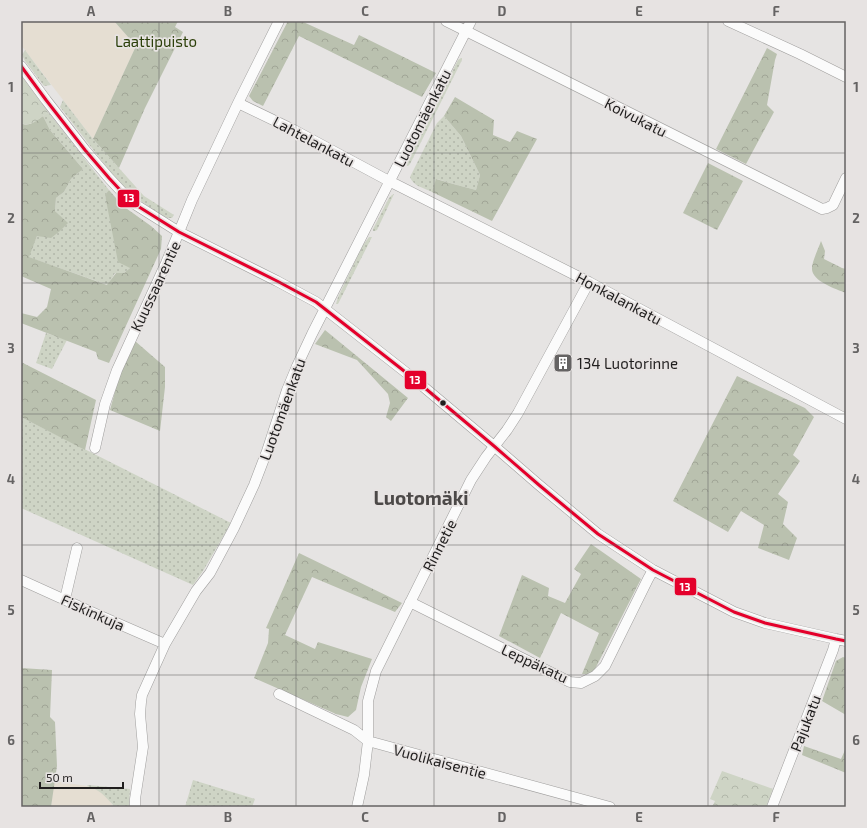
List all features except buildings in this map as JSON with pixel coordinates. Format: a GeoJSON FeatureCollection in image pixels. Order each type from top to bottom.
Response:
{"type":"FeatureCollection","features":[{"type":"Feature","properties":{"kind":"street","name":"Kuussaarentie"},"geometry":{"type":"LineString","coordinates":[[95,448],[105,404],[116,370],[180,232],[192,200],[279,21]]}},
{"type":"Feature","properties":{"kind":"street","name":"Koivukatu"},"geometry":{"type":"LineString","coordinates":[[446,21],[822,209],[833,205],[846,178]]}},
{"type":"Feature","properties":{"kind":"street","name":"Luotomäenkatu"},"geometry":{"type":"LineString","coordinates":[[135,807],[143,747],[140,714],[142,695],[165,644],[196,591],[210,573],[234,528],[258,475],[287,390],[297,366],[471,21]]}},
{"type":"Feature","properties":{"kind":"street"},"geometry":{"type":"LineString","coordinates":[[728,21],[846,77]]}},
{"type":"Feature","properties":{"kind":"street"},"geometry":{"type":"LineString","coordinates":[[21,66],[85,150],[109,178],[136,205],[180,232],[316,302],[413,378],[598,534],[653,570],[734,612],[766,623],[841,640]]}},
{"type":"Feature","properties":{"kind":"street","name":"Lahtelankatu"},"geometry":{"type":"LineString","coordinates":[[238,103],[294,130],[390,181]]}},
{"type":"Feature","properties":{"kind":"street","name":"Honkalankatu"},"geometry":{"type":"LineString","coordinates":[[390,181],[589,282],[846,419]]}},
{"type":"Feature","properties":{"kind":"street","name":"Rinnetie"},"geometry":{"type":"LineString","coordinates":[[357,807],[364,775],[368,741],[368,701],[376,671],[471,480],[518,413],[589,282]]}},
{"type":"Feature","properties":{"kind":"street"},"geometry":{"type":"LineString","coordinates":[[64,599],[77,548]]}},
{"type":"Feature","properties":{"kind":"street","name":"Leppäkatu"},"geometry":{"type":"LineString","coordinates":[[410,602],[570,682],[581,683],[595,676],[605,666],[653,570]]}},
{"type":"Feature","properties":{"kind":"street","name":"Fiskinkuja"},"geometry":{"type":"LineString","coordinates":[[21,580],[165,644]]}},
{"type":"Feature","properties":{"kind":"street","name":"Pajukatu"},"geometry":{"type":"LineString","coordinates":[[772,807],[841,640]]}},
{"type":"Feature","properties":{"kind":"street","name":"Vuolikaisentie"},"geometry":{"type":"LineString","coordinates":[[279,694],[354,730],[368,741],[610,807]]}},
{"type":"Feature","properties":{"kind":"shaded area"},"geometry":{"type":"Polygon","coordinates":[[[21,21],[114,21],[136,46],[93,139],[21,45],[21,21]]]}},
{"type":"Feature","properties":{"kind":"shaded area"},"geometry":{"type":"Polygon","coordinates":[[[54,781],[98,789],[107,797],[113,807],[51,807],[54,781]]]}},
{"type":"Feature","properties":{"kind":"green space","name":"Laattipuisto"},"geometry":{"type":"Polygon","coordinates":[[[114,21],[178,21],[175,27],[183,32],[145,108],[119,168],[93,139],[136,46],[114,21]]]}},
{"type":"Feature","properties":{"kind":"green space"},"geometry":{"type":"Polygon","coordinates":[[[288,21],[301,21],[354,45],[359,35],[436,73],[422,97],[299,36],[263,106],[253,101],[249,96],[288,21]]]}},
{"type":"Feature","properties":{"kind":"green space"},"geometry":{"type":"Polygon","coordinates":[[[767,48],[777,54],[767,105],[774,112],[746,164],[716,149],[767,48]]]}},
{"type":"Feature","properties":{"kind":"green space"},"geometry":{"type":"Polygon","coordinates":[[[25,50],[51,85],[44,86],[25,61],[22,55],[25,50]]]}},
{"type":"Feature","properties":{"kind":"green space"},"geometry":{"type":"Polygon","coordinates":[[[461,58],[462,60],[410,164],[407,166],[406,163],[458,60],[461,58]]]}},
{"type":"Feature","properties":{"kind":"green space"},"geometry":{"type":"Polygon","coordinates":[[[21,75],[48,112],[35,122],[28,124],[21,123],[21,75]]]}},
{"type":"Feature","properties":{"kind":"green space"},"geometry":{"type":"Polygon","coordinates":[[[455,97],[494,120],[493,135],[510,142],[517,131],[537,139],[492,221],[432,192],[436,179],[476,190],[480,175],[461,136],[444,116],[455,97]]]}},
{"type":"Feature","properties":{"kind":"green space"},"geometry":{"type":"Polygon","coordinates":[[[63,100],[93,139],[144,196],[174,215],[172,218],[162,216],[138,199],[112,174],[60,107],[63,100]]]}},
{"type":"Feature","properties":{"kind":"green space"},"geometry":{"type":"Polygon","coordinates":[[[48,112],[109,190],[105,196],[130,268],[124,273],[115,273],[108,285],[28,257],[37,236],[67,223],[55,211],[56,198],[64,192],[71,179],[83,169],[50,130],[43,116],[48,112]]]}},
{"type":"Feature","properties":{"kind":"green space"},"geometry":{"type":"Polygon","coordinates":[[[43,116],[50,130],[83,169],[71,179],[64,192],[56,198],[55,211],[68,223],[51,238],[37,236],[29,257],[107,285],[116,273],[124,273],[130,268],[118,262],[105,195],[109,190],[123,206],[151,226],[162,236],[161,249],[109,363],[98,359],[96,352],[21,323],[21,313],[37,317],[47,307],[51,289],[21,276],[21,123],[27,125],[43,116]]]}},
{"type":"Feature","properties":{"kind":"green space"},"geometry":{"type":"Polygon","coordinates":[[[444,116],[461,136],[480,175],[476,190],[437,179],[432,192],[416,185],[411,180],[410,177],[437,123],[444,116]]]}},
{"type":"Feature","properties":{"kind":"green space"},"geometry":{"type":"Polygon","coordinates":[[[708,163],[743,181],[717,230],[683,213],[708,163]]]}},
{"type":"Feature","properties":{"kind":"green space"},"geometry":{"type":"Polygon","coordinates":[[[394,194],[377,230],[373,231],[389,198],[394,194]]]}},
{"type":"Feature","properties":{"kind":"green space"},"geometry":{"type":"Polygon","coordinates":[[[369,237],[372,237],[338,304],[336,304],[363,245],[369,237]]]}},
{"type":"Feature","properties":{"kind":"green space"},"geometry":{"type":"Polygon","coordinates":[[[821,241],[825,251],[824,259],[846,269],[846,293],[820,281],[813,273],[813,262],[821,241]]]}},
{"type":"Feature","properties":{"kind":"green space"},"geometry":{"type":"Polygon","coordinates":[[[325,330],[408,398],[391,421],[386,417],[390,403],[388,394],[357,360],[315,344],[325,330]]]}},
{"type":"Feature","properties":{"kind":"green space"},"geometry":{"type":"Polygon","coordinates":[[[46,333],[67,340],[52,369],[36,363],[46,333]]]}},
{"type":"Feature","properties":{"kind":"green space"},"geometry":{"type":"Polygon","coordinates":[[[135,341],[165,367],[165,387],[160,431],[110,410],[120,373],[135,341]]]}},
{"type":"Feature","properties":{"kind":"green space"},"geometry":{"type":"Polygon","coordinates":[[[21,362],[96,400],[85,450],[21,417],[21,362]]]}},
{"type":"Feature","properties":{"kind":"green space"},"geometry":{"type":"Polygon","coordinates":[[[737,376],[805,408],[814,417],[793,455],[800,461],[778,494],[788,502],[783,524],[797,538],[789,560],[758,548],[764,525],[741,511],[728,532],[673,501],[737,376]]]}},
{"type":"Feature","properties":{"kind":"green space"},"geometry":{"type":"Polygon","coordinates":[[[21,417],[231,523],[203,571],[193,585],[21,508],[21,417]]]}},
{"type":"Feature","properties":{"kind":"green space"},"geometry":{"type":"Polygon","coordinates":[[[591,544],[641,579],[594,671],[588,674],[582,674],[599,633],[561,613],[540,658],[499,636],[522,575],[549,588],[548,596],[565,603],[581,574],[574,569],[591,544]]]}},
{"type":"Feature","properties":{"kind":"green space"},"geometry":{"type":"Polygon","coordinates":[[[299,553],[402,603],[395,612],[312,577],[285,635],[315,649],[318,642],[372,659],[361,687],[356,710],[348,717],[336,714],[254,678],[268,643],[269,629],[266,628],[299,553]]]}},
{"type":"Feature","properties":{"kind":"green space"},"geometry":{"type":"Polygon","coordinates":[[[843,657],[846,658],[846,715],[822,701],[836,661],[843,657]]]}},
{"type":"Feature","properties":{"kind":"green space"},"geometry":{"type":"Polygon","coordinates":[[[21,668],[52,670],[50,717],[55,722],[57,766],[51,807],[21,807],[21,668]]]}},
{"type":"Feature","properties":{"kind":"green space"},"geometry":{"type":"Polygon","coordinates":[[[804,746],[841,759],[846,748],[846,773],[802,755],[804,746]]]}},
{"type":"Feature","properties":{"kind":"green space"},"geometry":{"type":"Polygon","coordinates":[[[722,771],[773,789],[766,807],[712,807],[715,801],[710,799],[722,771]]]}},
{"type":"Feature","properties":{"kind":"green space"},"geometry":{"type":"Polygon","coordinates":[[[193,780],[255,799],[252,807],[185,807],[193,780]]]}},
{"type":"Feature","properties":{"kind":"green space"},"geometry":{"type":"Polygon","coordinates":[[[87,786],[130,789],[129,807],[113,807],[113,805],[99,791],[87,786]]]}},
{"type":"Feature","properties":{"kind":"transit line","name":"13"},"geometry":{"type":"LineString","coordinates":[[21,66],[85,150],[109,178],[136,205],[179,232],[316,302],[413,378],[598,534],[653,570],[734,612],[765,623],[846,641]]}},
{"type":"Feature","properties":{"kind":"place","name":"134 Luotorinne"},"geometry":{"type":"Point","coordinates":[563,363]}},
{"type":"Feature","properties":{"kind":"district","name":"Luotomäki"},"geometry":{"type":"Point","coordinates":[421,497]}}]}
